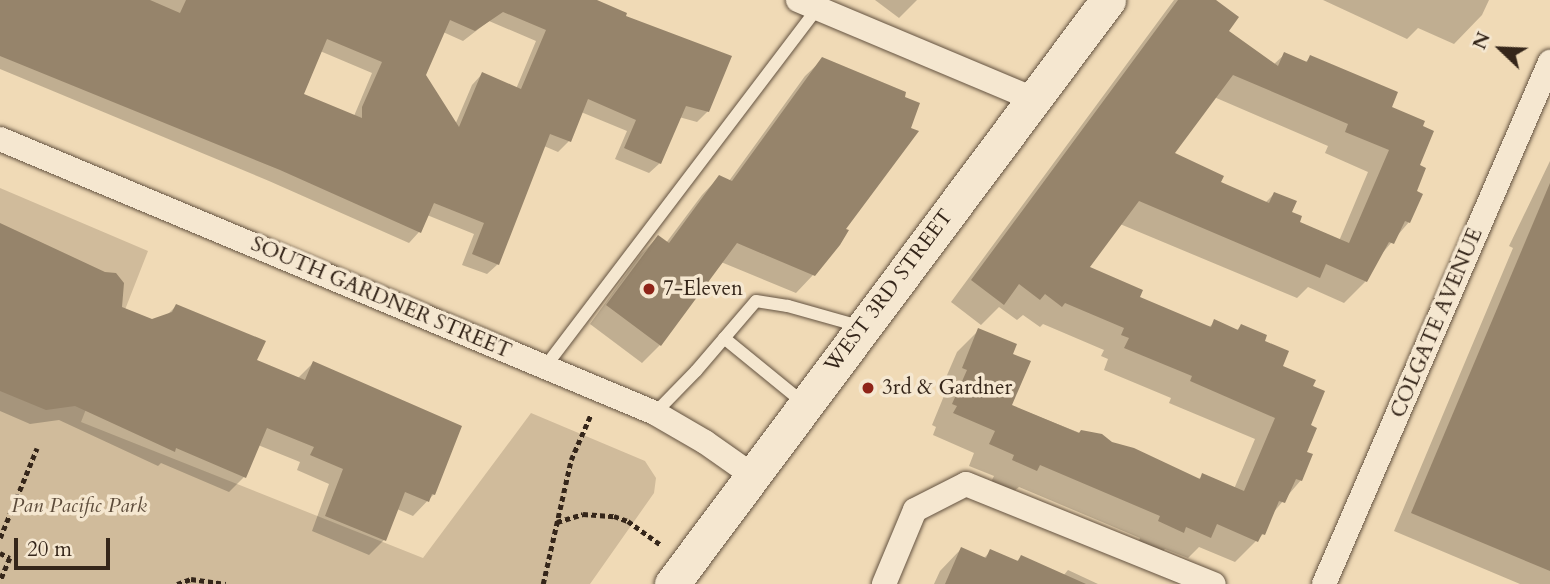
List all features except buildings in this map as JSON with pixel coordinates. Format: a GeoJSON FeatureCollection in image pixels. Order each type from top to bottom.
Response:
{"type":"FeatureCollection","features":[{"type":"Feature","properties":{"kind":"main road","name":"WEST 3RD STREET"},"geometry":{"type":"LineString","coordinates":[[679,574],[1108,0]]}},
{"type":"Feature","properties":{"kind":"street"},"geometry":{"type":"LineString","coordinates":[[813,3],[1034,99]]}},
{"type":"Feature","properties":{"kind":"street","name":"COLGATE AVENUE"},"geometry":{"type":"LineString","coordinates":[[1324,584],[1550,62]]}},
{"type":"Feature","properties":{"kind":"street","name":"SOUTH GARDNER STREET"},"geometry":{"type":"LineString","coordinates":[[0,139],[655,413],[705,442],[752,475]]}},
{"type":"Feature","properties":{"kind":"street"},"geometry":{"type":"LineString","coordinates":[[884,584],[915,510],[966,484],[1214,584]]}},
{"type":"Feature","properties":{"kind":"lane"},"geometry":{"type":"LineString","coordinates":[[545,367],[813,3]]}},
{"type":"Feature","properties":{"kind":"lane"},"geometry":{"type":"LineString","coordinates":[[655,413],[756,301],[788,306],[862,327]]}},
{"type":"Feature","properties":{"kind":"lane"},"geometry":{"type":"LineString","coordinates":[[724,338],[805,404]]}},
{"type":"Feature","properties":{"kind":"path"},"geometry":{"type":"LineString","coordinates":[[543,584],[571,460],[602,391]]}},
{"type":"Feature","properties":{"kind":"path"},"geometry":{"type":"LineString","coordinates":[[0,538],[37,449]]}},
{"type":"Feature","properties":{"kind":"path"},"geometry":{"type":"LineString","coordinates":[[557,523],[583,514],[614,516],[628,521],[679,574]]}},
{"type":"Feature","properties":{"kind":"path"},"geometry":{"type":"LineString","coordinates":[[0,553],[10,558],[0,581]]}},
{"type":"Feature","properties":{"kind":"path"},"geometry":{"type":"LineString","coordinates":[[177,584],[191,579],[226,584]]}},
{"type":"Feature","properties":{"kind":"green space","name":"Pan Pacific Park"},"geometry":{"type":"Polygon","coordinates":[[[0,188],[148,251],[81,422],[423,558],[531,413],[645,461],[656,478],[654,493],[590,584],[0,584],[0,188]]]}},
{"type":"Feature","properties":{"kind":"place","name":"7-Eleven"},"geometry":{"type":"Point","coordinates":[649,289]}},
{"type":"Feature","properties":{"kind":"place","name":"3rd & Gardner"},"geometry":{"type":"Point","coordinates":[868,388]}}]}
